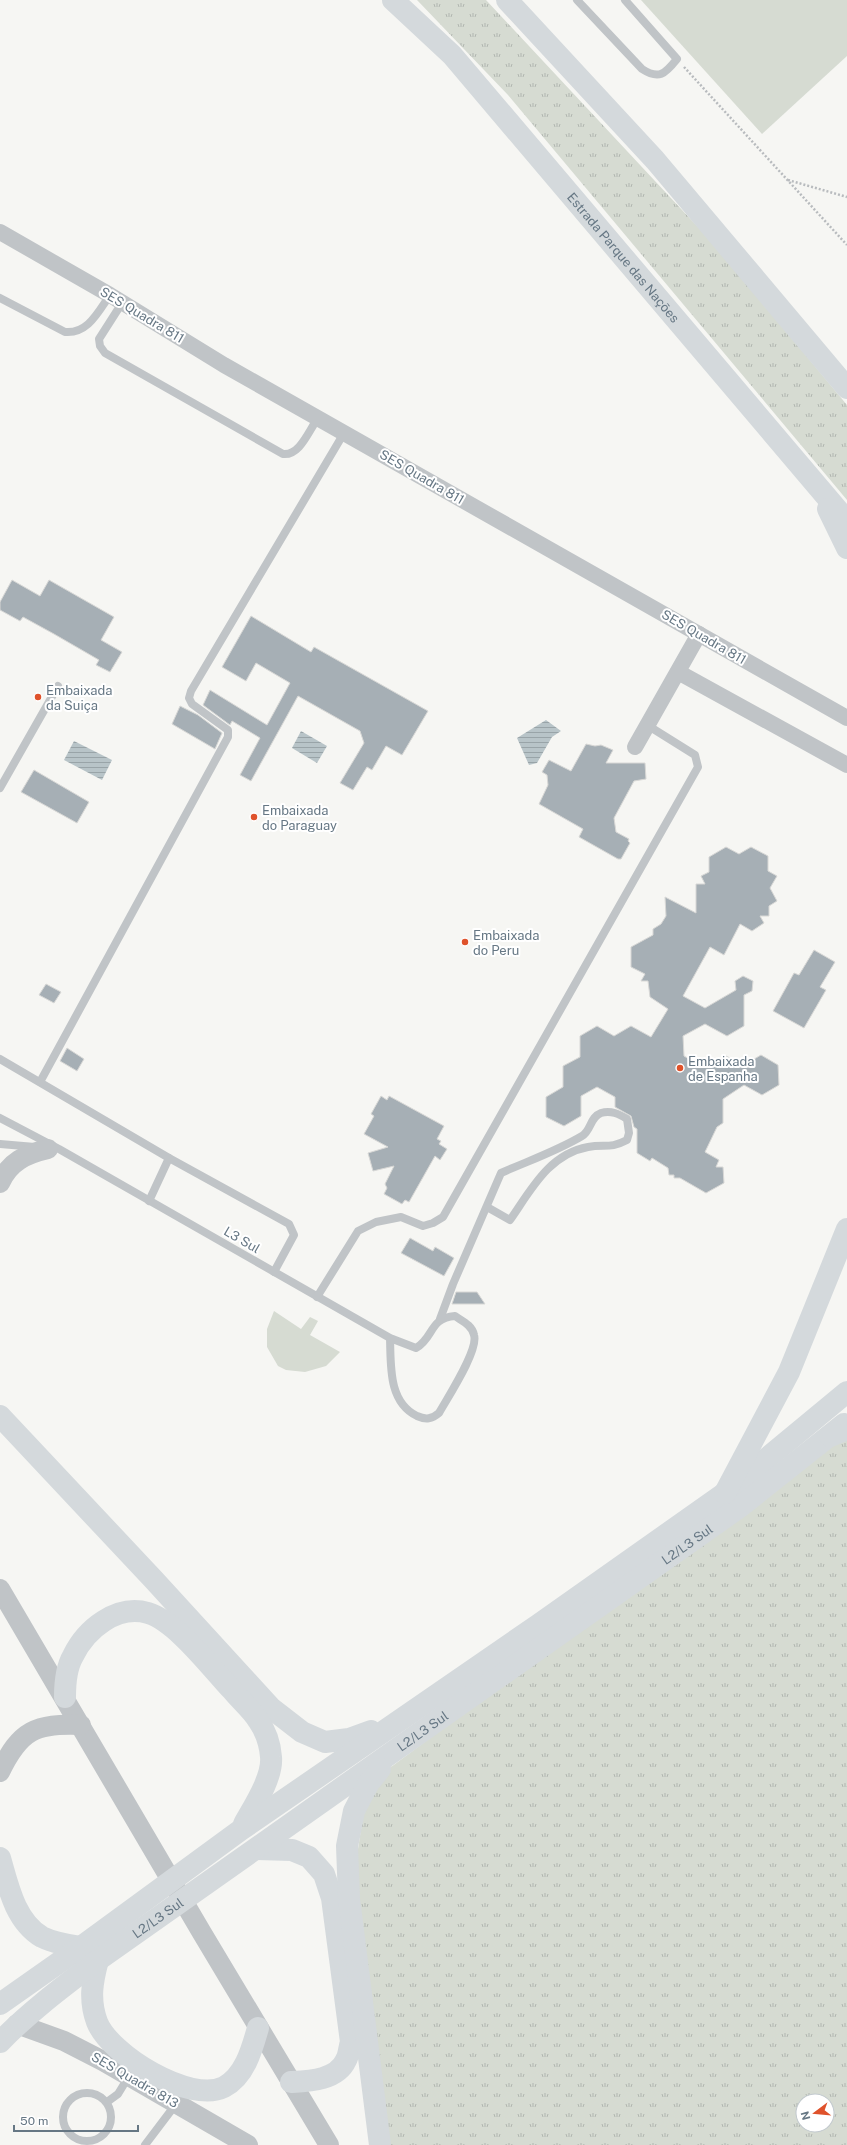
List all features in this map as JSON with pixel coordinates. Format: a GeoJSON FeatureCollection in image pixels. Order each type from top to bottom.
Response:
{"type":"FeatureCollection","features":[{"type":"Feature","properties":{"kind":"main road","name":"Estrada Parque das Nações"},"geometry":{"type":"LineString","coordinates":[[393,0],[452,55],[847,521]]}},
{"type":"Feature","properties":{"kind":"main road"},"geometry":{"type":"LineString","coordinates":[[507,0],[655,160],[847,388]]}},
{"type":"Feature","properties":{"kind":"main road"},"geometry":{"type":"LineString","coordinates":[[817,484],[847,548]]}},
{"type":"Feature","properties":{"kind":"main road"},"geometry":{"type":"LineString","coordinates":[[725,1493],[789,1372],[847,1229]]}},
{"type":"Feature","properties":{"kind":"main road","name":"L2/L3 Sul"},"geometry":{"type":"LineString","coordinates":[[0,2042],[18,2024],[56,1992],[90,1954],[242,1829],[538,1625],[725,1493],[847,1392]]}},
{"type":"Feature","properties":{"kind":"main road"},"geometry":{"type":"LineString","coordinates":[[0,1416],[154,1580],[271,1708],[302,1732],[325,1742],[349,1739],[396,1722]]}},
{"type":"Feature","properties":{"kind":"main road","name":"L2/L3 Sul"},"geometry":{"type":"LineString","coordinates":[[0,2004],[90,1954],[258,1849],[741,1506],[839,1432],[847,1422]]}},
{"type":"Feature","properties":{"kind":"main road"},"geometry":{"type":"LineString","coordinates":[[64,1697],[66,1678],[72,1656],[86,1635],[110,1617],[131,1610],[149,1613],[170,1624],[258,1720],[267,1738],[271,1758],[269,1771],[260,1796],[242,1829]]}},
{"type":"Feature","properties":{"kind":"main road"},"geometry":{"type":"LineString","coordinates":[[380,2145],[349,1899],[347,1846],[354,1811],[368,1784],[398,1749]]}},
{"type":"Feature","properties":{"kind":"main road"},"geometry":{"type":"LineString","coordinates":[[258,1849],[292,1850],[309,1857],[324,1874],[332,1898],[351,2042],[346,2061],[335,2072],[316,2081],[291,2082]]}},
{"type":"Feature","properties":{"kind":"main road"},"geometry":{"type":"LineString","coordinates":[[0,1858],[16,1908],[27,1924],[42,1936],[90,1954],[92,1996],[98,2024],[111,2043],[126,2056],[159,2076],[193,2090],[210,2091],[224,2087],[237,2076],[251,2054],[258,2028]]}},
{"type":"Feature","properties":{"kind":"street","name":"SES Quadra 811"},"geometry":{"type":"LineString","coordinates":[[0,232],[116,299],[224,365],[847,718]]}},
{"type":"Feature","properties":{"kind":"street"},"geometry":{"type":"LineString","coordinates":[[635,748],[700,634]]}},
{"type":"Feature","properties":{"kind":"street"},"geometry":{"type":"LineString","coordinates":[[678,672],[847,765]]}},
{"type":"Feature","properties":{"kind":"street"},"geometry":{"type":"LineString","coordinates":[[0,1183],[10,1165],[27,1156],[53,1149]]}},
{"type":"Feature","properties":{"kind":"street"},"geometry":{"type":"LineString","coordinates":[[0,1588],[155,1854],[329,2145]]}},
{"type":"Feature","properties":{"kind":"street"},"geometry":{"type":"LineString","coordinates":[[0,1772],[7,1757],[17,1743],[29,1732],[45,1725],[81,1725]]}},
{"type":"Feature","properties":{"kind":"street","name":"SES Quadra 813"},"geometry":{"type":"LineString","coordinates":[[18,2024],[64,2041],[129,2076],[248,2145]]}},
{"type":"Feature","properties":{"kind":"lane"},"geometry":{"type":"LineString","coordinates":[[577,0],[619,47],[642,69],[652,76],[659,75],[669,69],[677,59],[625,0]]}},
{"type":"Feature","properties":{"kind":"lane"},"geometry":{"type":"LineString","coordinates":[[0,298],[65,332],[73,332],[86,327],[116,299]]}},
{"type":"Feature","properties":{"kind":"lane"},"geometry":{"type":"LineString","coordinates":[[116,299],[99,339],[100,346],[105,353],[283,454],[290,455],[296,451],[318,418]]}},
{"type":"Feature","properties":{"kind":"lane"},"geometry":{"type":"LineString","coordinates":[[40,1082],[228,737],[228,730],[192,704],[189,698],[191,691],[344,433]]}},
{"type":"Feature","properties":{"kind":"lane"},"geometry":{"type":"LineString","coordinates":[[0,788],[58,686]]}},
{"type":"Feature","properties":{"kind":"lane"},"geometry":{"type":"LineString","coordinates":[[317,1297],[358,1231],[376,1222],[401,1217],[423,1226],[433,1223],[443,1217],[698,767],[695,755],[647,725]]}},
{"type":"Feature","properties":{"kind":"lane"},"geometry":{"type":"LineString","coordinates":[[0,1059],[169,1158],[289,1224],[294,1235],[274,1272]]}},
{"type":"Feature","properties":{"kind":"lane"},"geometry":{"type":"LineString","coordinates":[[440,1319],[453,1284],[501,1173],[584,1135],[592,1120],[607,1111],[618,1113],[627,1119],[629,1133],[627,1140],[615,1146],[588,1147],[572,1153],[551,1164],[510,1220],[487,1207]]}},
{"type":"Feature","properties":{"kind":"lane","name":"L3 Sul"},"geometry":{"type":"LineString","coordinates":[[0,1118],[390,1338],[416,1348],[425,1341],[434,1325],[440,1319]]}},
{"type":"Feature","properties":{"kind":"lane"},"geometry":{"type":"LineString","coordinates":[[584,1135],[588,1147]]}},
{"type":"Feature","properties":{"kind":"lane","name":"L3 Sul"},"geometry":{"type":"LineString","coordinates":[[0,1144],[53,1149]]}},
{"type":"Feature","properties":{"kind":"lane"},"geometry":{"type":"LineString","coordinates":[[540,1155],[551,1164]]}},
{"type":"Feature","properties":{"kind":"lane"},"geometry":{"type":"LineString","coordinates":[[149,1201],[169,1158]]}},
{"type":"Feature","properties":{"kind":"lane"},"geometry":{"type":"LineString","coordinates":[[390,1338],[391,1377],[394,1391],[410,1413],[422,1419],[430,1419],[439,1413],[475,1348],[475,1342],[470,1326],[455,1316],[440,1319]]}},
{"type":"Feature","properties":{"kind":"lane"},"geometry":{"type":"LineString","coordinates":[[107,2102],[118,2094],[129,2076]]}},
{"type":"Feature","properties":{"kind":"lane"},"geometry":{"type":"LineString","coordinates":[[79,2093],[94,2093],[107,2102],[112,2116],[108,2131],[96,2140],[80,2141],[68,2132],[63,2118],[65,2110],[67,2103],[79,2093]]}},
{"type":"Feature","properties":{"kind":"lane"},"geometry":{"type":"LineString","coordinates":[[145,2145],[176,2104]]}},
{"type":"Feature","properties":{"kind":"path"},"geometry":{"type":"LineString","coordinates":[[677,59],[847,245]]}},
{"type":"Feature","properties":{"kind":"path"},"geometry":{"type":"LineString","coordinates":[[788,180],[847,197]]}},
{"type":"Feature","properties":{"kind":"green space"},"geometry":{"type":"Polygon","coordinates":[[[417,0],[486,0],[711,241],[847,405],[847,500],[508,95],[417,0]]]}},
{"type":"Feature","properties":{"kind":"green space"},"geometry":{"type":"Polygon","coordinates":[[[641,0],[847,0],[847,56],[762,134],[641,0]]]}},
{"type":"Feature","properties":{"kind":"green space"},"geometry":{"type":"Polygon","coordinates":[[[274,1311],[301,1329],[310,1317],[318,1321],[310,1335],[340,1352],[326,1366],[305,1372],[286,1370],[278,1366],[267,1347],[267,1329],[274,1311]]]}},
{"type":"Feature","properties":{"kind":"green space"},"geometry":{"type":"Polygon","coordinates":[[[847,1430],[847,2145],[389,2145],[352,1888],[368,1784],[847,1430]]]}},
{"type":"Feature","properties":{"kind":"shaded area"},"geometry":{"type":"Polygon","coordinates":[[[546,720],[561,731],[552,737],[537,763],[529,765],[517,738],[546,720]]]}},
{"type":"Feature","properties":{"kind":"shaded area"},"geometry":{"type":"Polygon","coordinates":[[[301,731],[327,746],[317,763],[292,748],[301,731]]]}},
{"type":"Feature","properties":{"kind":"shaded area"},"geometry":{"type":"Polygon","coordinates":[[[74,741],[112,760],[102,780],[64,760],[74,741]]]}},
{"type":"Feature","properties":{"kind":"building"},"geometry":{"type":"Polygon","coordinates":[[[12,580],[40,596],[49,580],[114,617],[101,640],[122,652],[110,672],[96,665],[99,660],[54,634],[23,617],[20,621],[0,610],[0,602],[12,580]]]}},
{"type":"Feature","properties":{"kind":"building"},"geometry":{"type":"Polygon","coordinates":[[[251,616],[311,652],[314,647],[428,711],[402,755],[386,746],[372,770],[367,767],[353,790],[340,783],[364,743],[360,731],[298,696],[251,781],[240,775],[260,738],[232,721],[230,725],[203,705],[210,690],[267,725],[290,683],[256,663],[246,681],[222,667],[251,616]]]}},
{"type":"Feature","properties":{"kind":"building"},"geometry":{"type":"Polygon","coordinates":[[[180,706],[198,715],[222,733],[215,749],[172,724],[180,706]]]}},
{"type":"Feature","properties":{"kind":"building"},"geometry":{"type":"Polygon","coordinates":[[[586,744],[595,746],[601,745],[613,750],[606,763],[645,763],[646,779],[634,781],[614,818],[616,832],[629,839],[628,841],[630,843],[621,859],[618,859],[579,837],[583,829],[539,804],[548,785],[547,775],[542,772],[549,760],[571,771],[586,744]]]}},
{"type":"Feature","properties":{"kind":"building"},"geometry":{"type":"Polygon","coordinates":[[[34,770],[89,802],[77,823],[21,792],[34,770]]]}},
{"type":"Feature","properties":{"kind":"building"},"geometry":{"type":"Polygon","coordinates":[[[726,847],[739,854],[751,847],[768,856],[768,871],[777,876],[770,888],[777,901],[769,906],[769,916],[760,916],[764,923],[752,931],[740,924],[724,955],[710,947],[683,996],[705,1008],[736,990],[735,981],[743,976],[753,981],[752,991],[744,995],[744,1026],[727,1036],[705,1024],[683,1036],[684,1056],[701,1066],[709,1066],[726,1056],[744,1065],[761,1055],[778,1065],[779,1085],[762,1095],[744,1085],[723,1099],[723,1123],[717,1127],[705,1152],[719,1160],[716,1167],[723,1167],[724,1183],[706,1193],[680,1178],[674,1178],[674,1175],[669,1175],[668,1168],[652,1158],[650,1161],[637,1153],[637,1129],[634,1127],[631,1116],[615,1107],[615,1097],[597,1087],[581,1096],[581,1116],[564,1126],[546,1117],[546,1097],[563,1087],[563,1066],[580,1057],[580,1036],[597,1026],[614,1036],[631,1026],[651,1037],[668,1009],[650,997],[648,981],[641,981],[645,974],[631,967],[631,947],[653,935],[653,929],[661,924],[666,916],[665,897],[696,913],[696,884],[705,884],[701,876],[709,872],[709,857],[726,847]]]}},
{"type":"Feature","properties":{"kind":"building"},"geometry":{"type":"Polygon","coordinates":[[[814,950],[835,962],[820,987],[826,990],[804,1028],[773,1011],[794,973],[799,975],[814,950]]]}},
{"type":"Feature","properties":{"kind":"building"},"geometry":{"type":"Polygon","coordinates":[[[46,984],[61,992],[54,1003],[39,995],[46,984]]]}},
{"type":"Feature","properties":{"kind":"building"},"geometry":{"type":"Polygon","coordinates":[[[67,1048],[84,1059],[77,1071],[60,1061],[67,1048]]]}},
{"type":"Feature","properties":{"kind":"building"},"geometry":{"type":"Polygon","coordinates":[[[381,1096],[387,1100],[389,1096],[444,1126],[437,1139],[441,1141],[439,1144],[447,1149],[440,1160],[435,1156],[409,1202],[405,1200],[402,1204],[384,1194],[387,1188],[385,1184],[394,1166],[373,1171],[368,1153],[388,1147],[364,1134],[374,1116],[371,1114],[381,1096]]]}},
{"type":"Feature","properties":{"kind":"building"},"geometry":{"type":"Polygon","coordinates":[[[410,1238],[433,1251],[435,1247],[454,1258],[444,1276],[401,1253],[410,1238]]]}},
{"type":"Feature","properties":{"kind":"building"},"geometry":{"type":"Polygon","coordinates":[[[456,1292],[477,1292],[485,1304],[452,1304],[456,1292]]]}},
{"type":"Feature","properties":{"kind":"place","name":"Embaixada da Suiça"},"geometry":{"type":"Point","coordinates":[38,697]}},
{"type":"Feature","properties":{"kind":"place","name":"Embaixada do Paraguay"},"geometry":{"type":"Point","coordinates":[254,817]}},
{"type":"Feature","properties":{"kind":"place","name":"Embaixada do Peru"},"geometry":{"type":"Point","coordinates":[465,942]}},
{"type":"Feature","properties":{"kind":"place","name":"Embaixada de Espanha"},"geometry":{"type":"Point","coordinates":[680,1068]}}]}
